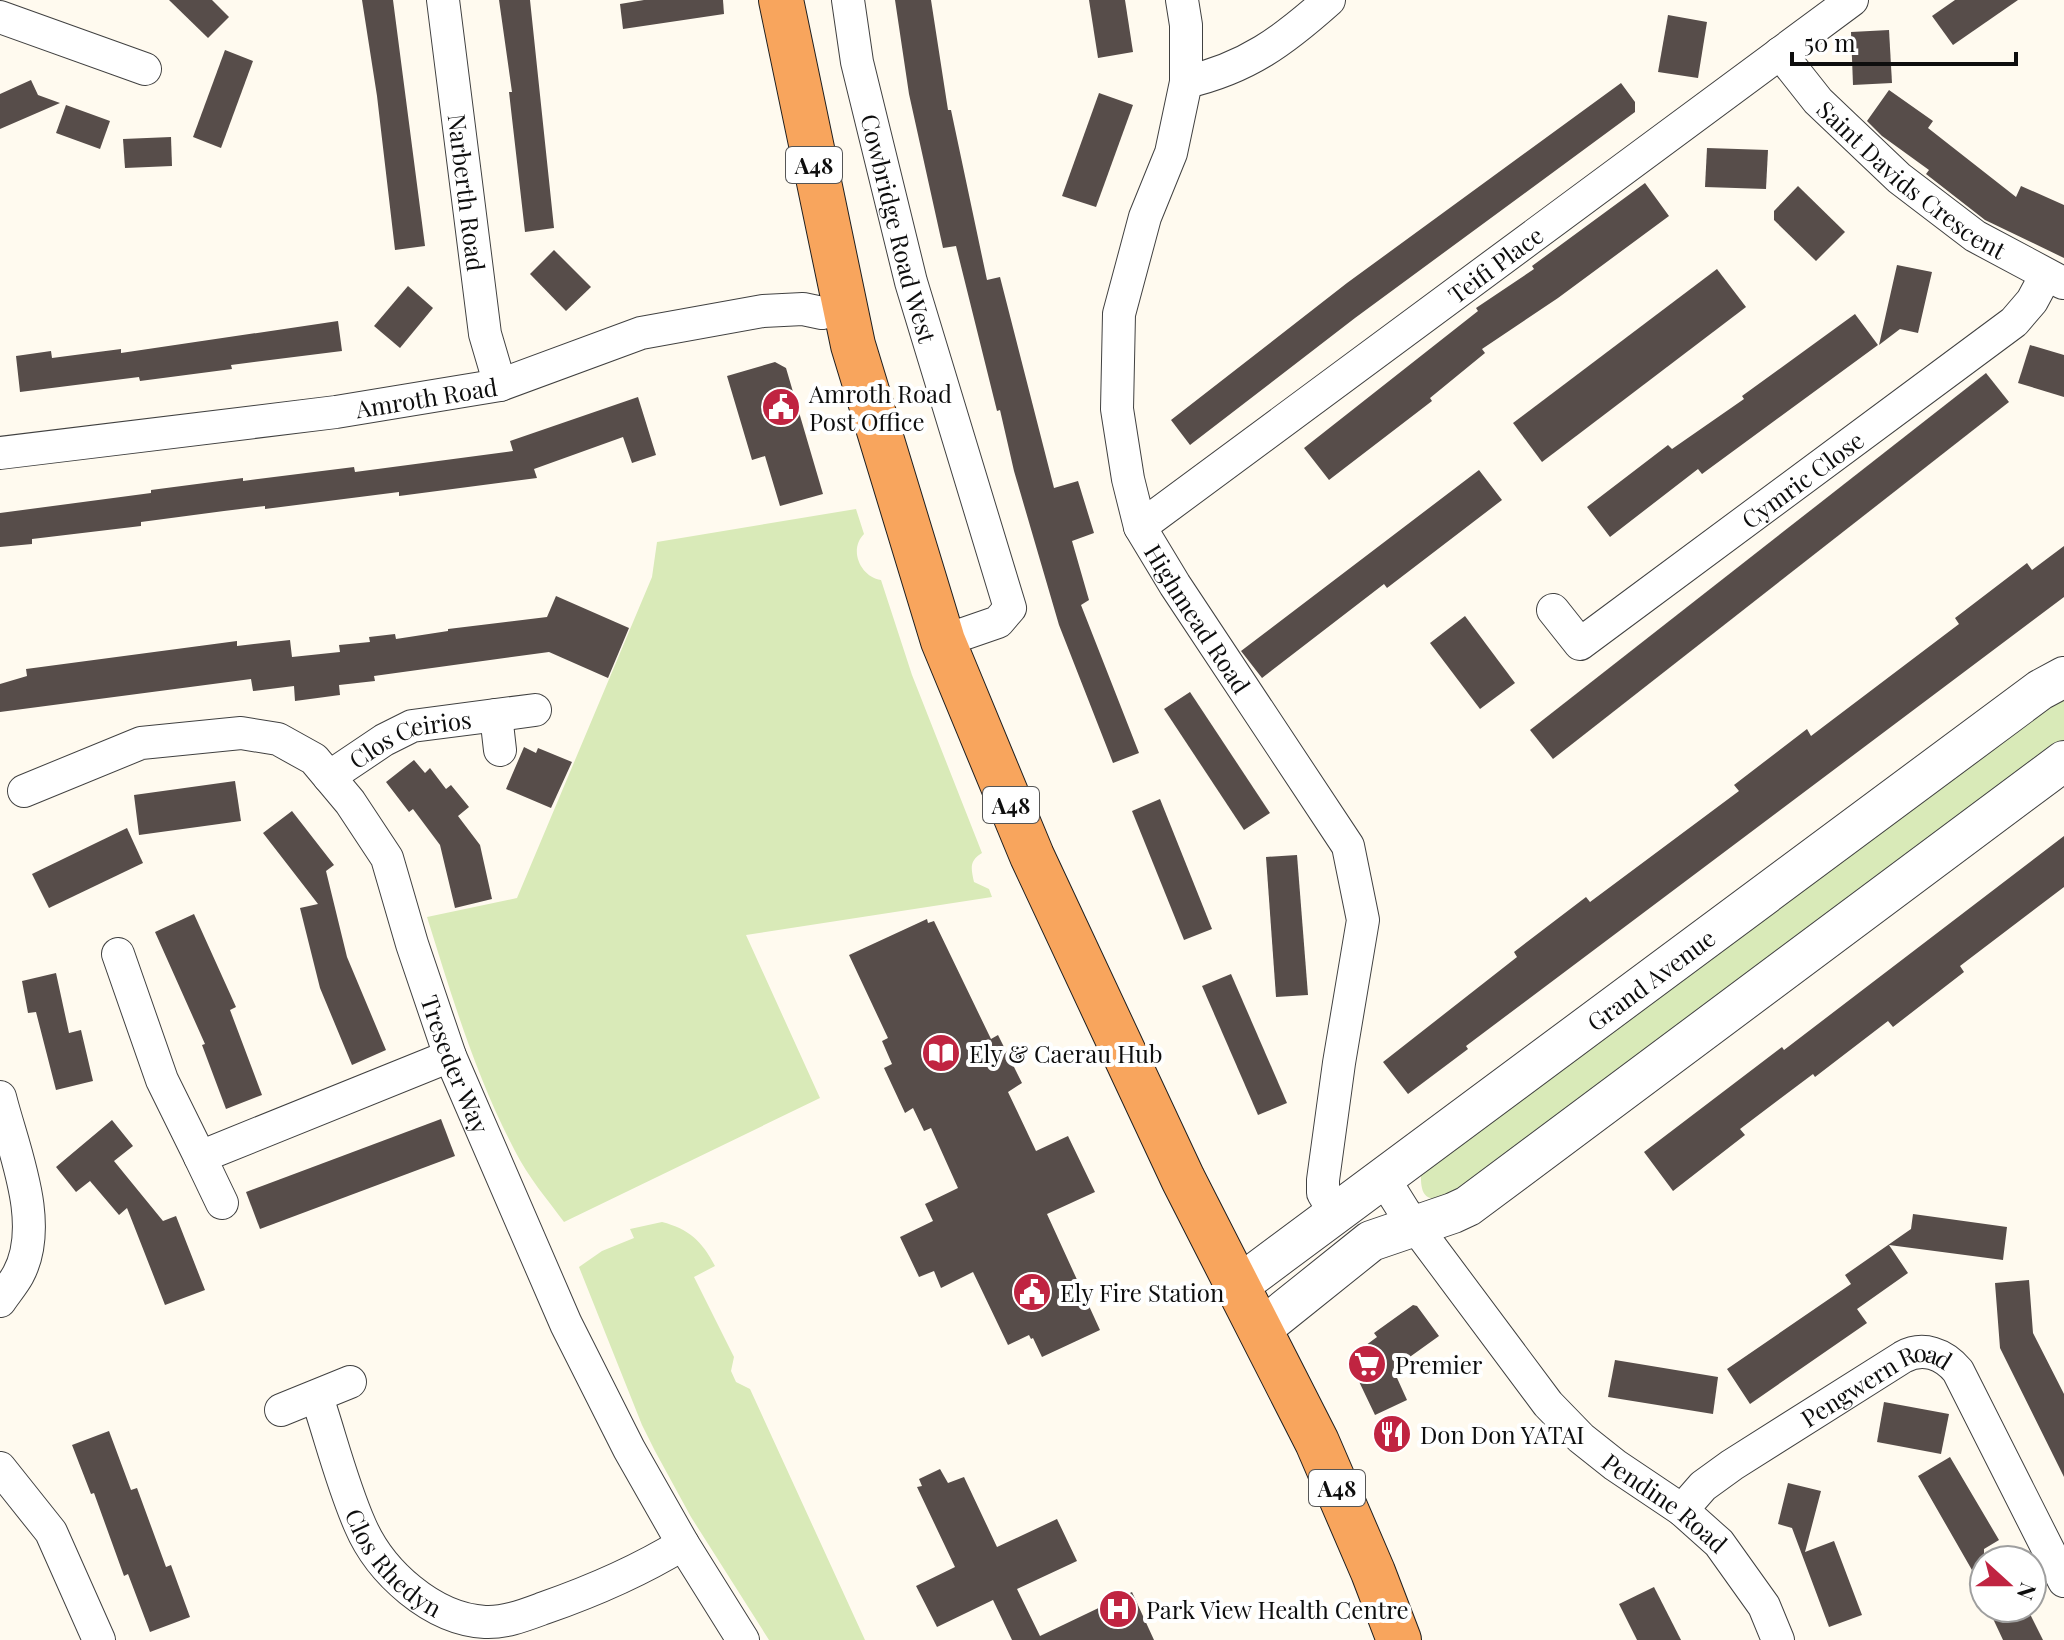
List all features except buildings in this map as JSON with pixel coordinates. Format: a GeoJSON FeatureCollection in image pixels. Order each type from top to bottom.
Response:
{"type":"FeatureCollection","features":[{"type":"Feature","properties":{"kind":"highway","name":"A48"},"geometry":{"type":"LineString","coordinates":[[781,0],[844,307],[872,412],[943,641],[1032,856],[1183,1179],[1317,1442],[1399,1640]]}},
{"type":"Feature","properties":{"kind":"street","name":"Narberth Road"},"geometry":{"type":"LineString","coordinates":[[443,0],[485,334],[500,385]]}},
{"type":"Feature","properties":{"kind":"street","name":"Cowbridge Road West"},"geometry":{"type":"LineString","coordinates":[[848,0],[857,62],[911,282],[1010,608],[998,622],[943,641]]}},
{"type":"Feature","properties":{"kind":"street","name":"Highmead Road"},"geometry":{"type":"LineString","coordinates":[[1182,0],[1186,25],[1186,82],[1171,153],[1145,217],[1119,314],[1117,409],[1128,479],[1140,527],[1348,846],[1363,920],[1323,1180],[1323,1193],[1335,1213]]}},
{"type":"Feature","properties":{"kind":"street"},"geometry":{"type":"LineString","coordinates":[[1186,82],[1216,75],[1255,59],[1329,0]]}},
{"type":"Feature","properties":{"kind":"street","name":"Teifi Place"},"geometry":{"type":"LineString","coordinates":[[1140,527],[1852,0]]}},
{"type":"Feature","properties":{"kind":"street"},"geometry":{"type":"LineString","coordinates":[[0,17],[145,69]]}},
{"type":"Feature","properties":{"kind":"street","name":"Saint Davids Crescent"},"geometry":{"type":"LineString","coordinates":[[1780,53],[1818,101],[1899,178],[1975,236],[2055,279]]}},
{"type":"Feature","properties":{"kind":"street","name":"Cymric Close"},"geometry":{"type":"LineString","coordinates":[[1553,610],[1580,644],[2014,322],[2055,279]]}},
{"type":"Feature","properties":{"kind":"street","name":"Amroth Road"},"geometry":{"type":"LineString","coordinates":[[0,453],[336,412],[500,385],[641,333],[763,311],[803,309],[822,313],[844,307]]}},
{"type":"Feature","properties":{"kind":"street","name":"Grand Avenue"},"geometry":{"type":"LineString","coordinates":[[1238,1286],[2040,690],[2064,677]]}},
{"type":"Feature","properties":{"kind":"street","name":"Clos Ceirios"},"geometry":{"type":"LineString","coordinates":[[329,777],[384,740],[412,726],[535,710]]}},
{"type":"Feature","properties":{"kind":"street","name":"Clos Ceirios"},"geometry":{"type":"LineString","coordinates":[[496,715],[500,750]]}},
{"type":"Feature","properties":{"kind":"street","name":"Treseder Way"},"geometry":{"type":"LineString","coordinates":[[24,791],[141,743],[241,733],[278,739],[314,759],[350,802],[387,858],[450,1056],[572,1337],[600,1395],[683,1544],[743,1640]]}},
{"type":"Feature","properties":{"kind":"street"},"geometry":{"type":"LineString","coordinates":[[1260,1330],[1371,1241],[1468,1206],[2064,761]]}},
{"type":"Feature","properties":{"kind":"street"},"geometry":{"type":"LineString","coordinates":[[118,954],[162,1080],[222,1203]]}},
{"type":"Feature","properties":{"kind":"street"},"geometry":{"type":"LineString","coordinates":[[200,1157],[450,1056]]}},
{"type":"Feature","properties":{"kind":"street"},"geometry":{"type":"LineString","coordinates":[[0,1097],[30,1209],[28,1240],[20,1273],[0,1301]]}},
{"type":"Feature","properties":{"kind":"street","name":"Pendine Road"},"geometry":{"type":"LineString","coordinates":[[1384,1179],[1548,1404],[1581,1438],[1682,1510],[1719,1543],[1764,1606],[1778,1640]]}},
{"type":"Feature","properties":{"kind":"street","name":"Pengwern Road"},"geometry":{"type":"LineString","coordinates":[[1682,1510],[1703,1486],[1732,1465],[1903,1357],[1922,1351],[1937,1353],[1958,1371],[2064,1581]]}},
{"type":"Feature","properties":{"kind":"street"},"geometry":{"type":"LineString","coordinates":[[281,1410],[350,1382]]}},
{"type":"Feature","properties":{"kind":"street","name":"Clos Rhedyn"},"geometry":{"type":"LineString","coordinates":[[317,1397],[360,1527],[386,1569],[426,1603],[472,1630],[564,1601],[622,1578],[683,1544]]}},
{"type":"Feature","properties":{"kind":"street"},"geometry":{"type":"LineString","coordinates":[[3,1480],[51,1532],[99,1640]]}},
{"type":"Feature","properties":{"kind":"green space"},"geometry":{"type":"Polygon","coordinates":[[[856,509],[864,534],[857,548],[859,562],[868,574],[881,580],[912,675],[982,853],[972,865],[974,882],[989,889],[992,897],[746,935],[820,1098],[564,1222],[526,1170],[501,1123],[466,1036],[427,917],[517,898],[652,577],[657,542],[856,509]]]}},
{"type":"Feature","properties":{"kind":"green space"},"geometry":{"type":"Polygon","coordinates":[[[2064,690],[2064,745],[1456,1198],[1434,1199],[1425,1195],[1421,1174],[2064,690]]]}},
{"type":"Feature","properties":{"kind":"green space"},"geometry":{"type":"Polygon","coordinates":[[[662,1222],[694,1237],[715,1266],[694,1277],[734,1357],[731,1371],[736,1382],[750,1389],[865,1640],[769,1640],[691,1517],[642,1425],[579,1267],[602,1251],[634,1238],[630,1229],[662,1222]]]}},
{"type":"Feature","properties":{"kind":"place","name":"Amroth Road Post Office"},"geometry":{"type":"Point","coordinates":[781,407]}},
{"type":"Feature","properties":{"kind":"place","name":"Ely & Caerau Hub"},"geometry":{"type":"Point","coordinates":[941,1053]}},
{"type":"Feature","properties":{"kind":"place","name":"Ely Fire Station"},"geometry":{"type":"Point","coordinates":[1032,1292]}},
{"type":"Feature","properties":{"kind":"place","name":"Premier"},"geometry":{"type":"Point","coordinates":[1367,1364]}},
{"type":"Feature","properties":{"kind":"place","name":"Don Don YATAI"},"geometry":{"type":"Point","coordinates":[1392,1434]}},
{"type":"Feature","properties":{"kind":"place","name":"Park View Health Centre"},"geometry":{"type":"Point","coordinates":[1118,1609]}}]}
